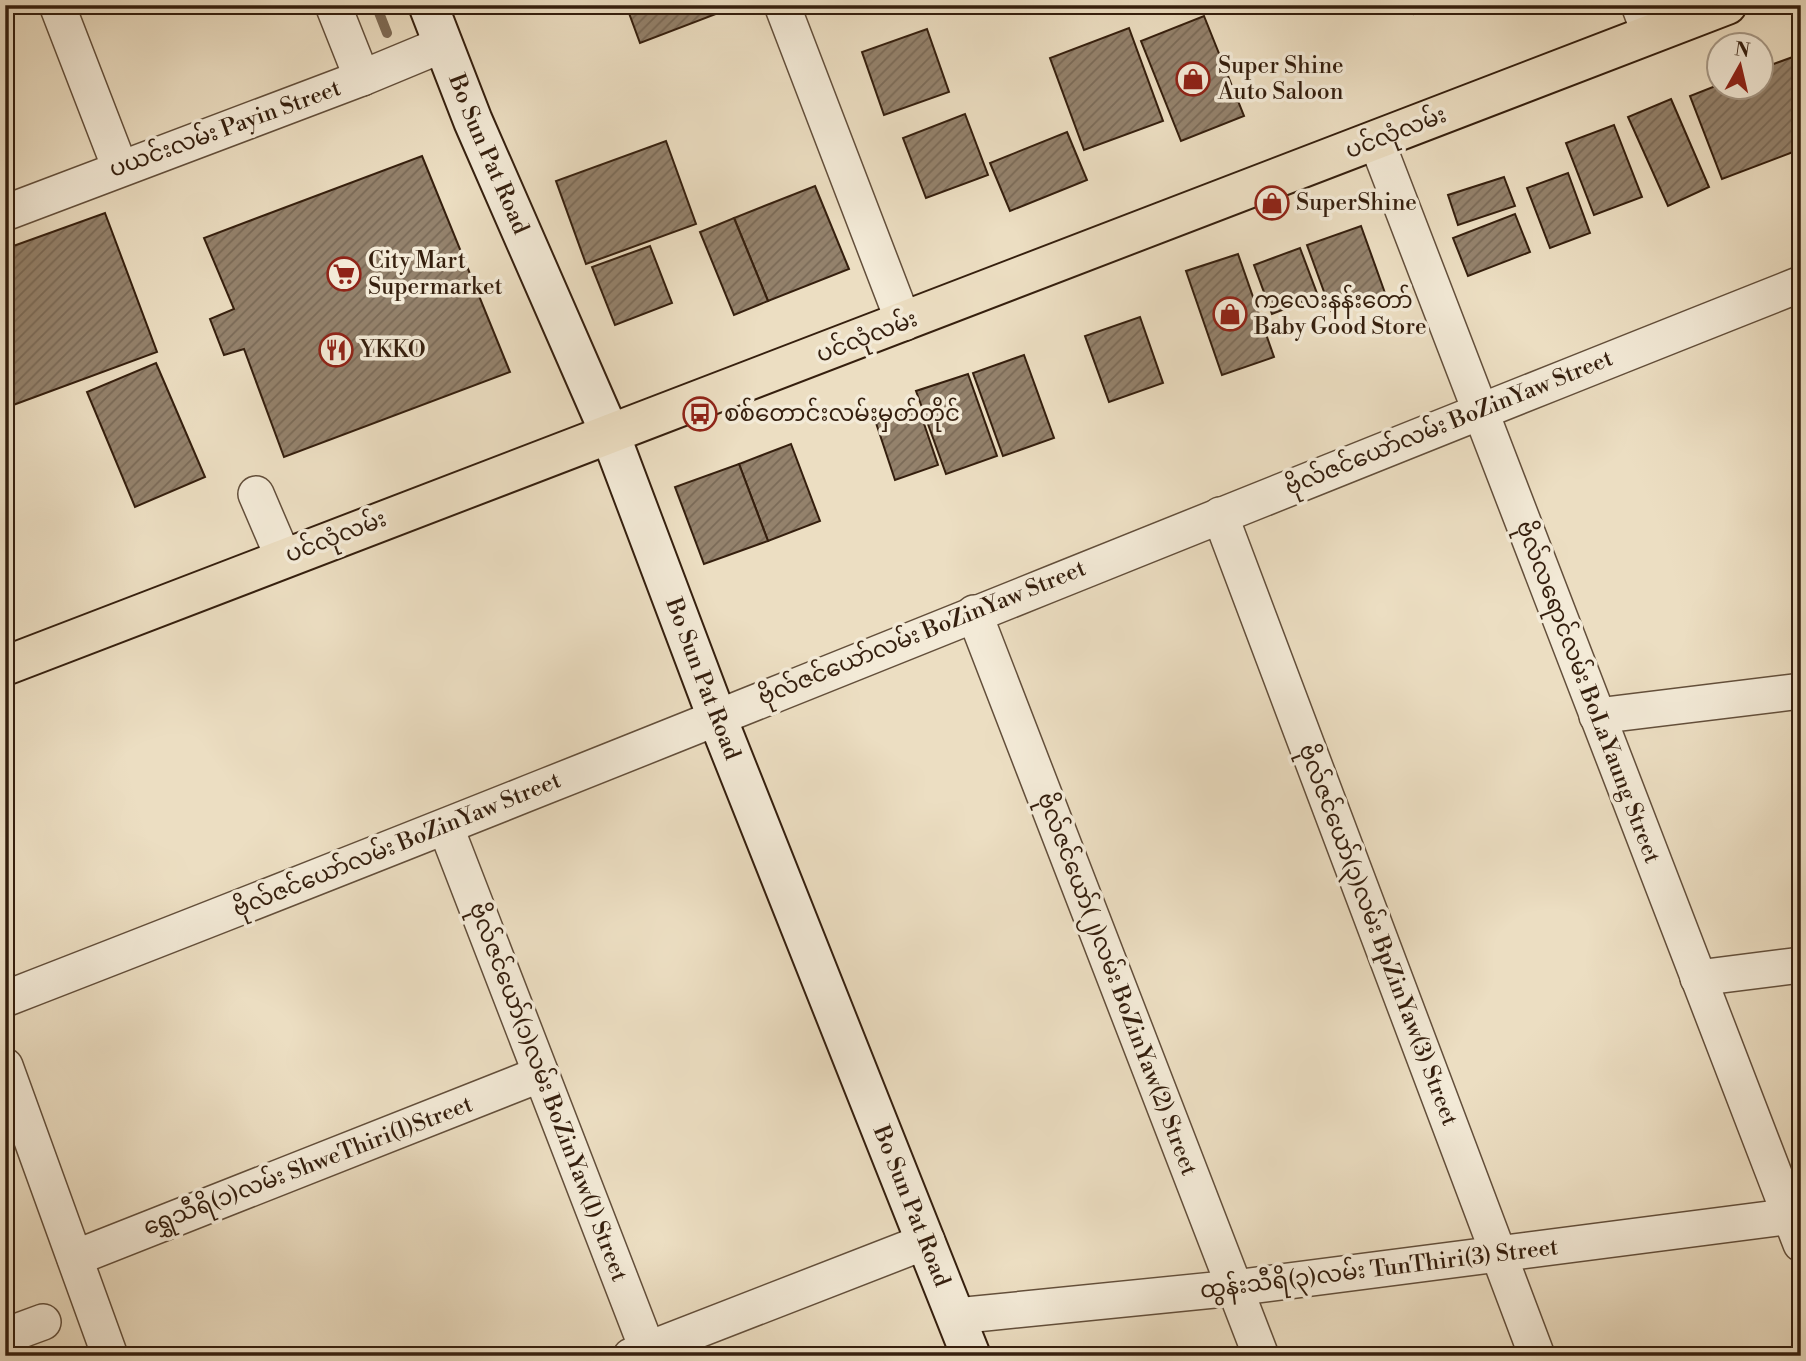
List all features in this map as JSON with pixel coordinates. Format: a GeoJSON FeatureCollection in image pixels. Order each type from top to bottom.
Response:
{"type":"FeatureCollection","features":[{"type":"Feature","properties":{"kind":"main road","name":"ပင်လုံလမ်း"},"geometry":{"type":"LineString","coordinates":[[5,666],[283,557],[904,323],[1376,140],[1644,20],[1727,5]]}},
{"type":"Feature","properties":{"kind":"street"},"geometry":{"type":"LineString","coordinates":[[57,5],[120,168]]}},
{"type":"Feature","properties":{"kind":"street"},"geometry":{"type":"LineString","coordinates":[[333,5],[362,78]]}},
{"type":"Feature","properties":{"kind":"street","name":"Bo Sun Pat Road"},"geometry":{"type":"LineString","coordinates":[[428,5],[473,121],[610,434],[716,715],[971,1356]]}},
{"type":"Feature","properties":{"kind":"street"},"geometry":{"type":"LineString","coordinates":[[782,5],[904,323]]}},
{"type":"Feature","properties":{"kind":"street","name":"ပယင်းလမ်း Payin Street"},"geometry":{"type":"LineString","coordinates":[[5,212],[362,78],[444,44]]}},
{"type":"Feature","properties":{"kind":"street","name":"ဗိုလ်လရောင်လမ်း BoLaYaung Street"},"geometry":{"type":"LineString","coordinates":[[1376,140],[1698,978],[1797,1225]]}},
{"type":"Feature","properties":{"kind":"street","name":"ဗိုလ်ဇင်ယော်လမ်း BoZinYaw Street"},"geometry":{"type":"LineString","coordinates":[[5,999],[446,828],[716,715],[1801,284]]}},
{"type":"Feature","properties":{"kind":"street"},"geometry":{"type":"LineString","coordinates":[[257,494],[283,557]]}},
{"type":"Feature","properties":{"kind":"street","name":"ဗိုလ်ဇင်ယော်(၃)လမ်း BpZinYaw(3) Street"},"geometry":{"type":"LineString","coordinates":[[1220,515],[1537,1356]]}},
{"type":"Feature","properties":{"kind":"street","name":"ဗိုလ်ဇင်ယော်(၂)လမ်း BoZinYaw(2) Street"},"geometry":{"type":"LineString","coordinates":[[974,612],[1261,1356]]}},
{"type":"Feature","properties":{"kind":"street"},"geometry":{"type":"LineString","coordinates":[[1597,716],[1801,691]]}},
{"type":"Feature","properties":{"kind":"street","name":"ဗိုလ်ဇင်ယော်(၁)လမ်း BoZinYaw(1) Street"},"geometry":{"type":"LineString","coordinates":[[446,828],[541,1074],[643,1354]]}},
{"type":"Feature","properties":{"kind":"street"},"geometry":{"type":"LineString","coordinates":[[1698,978],[1801,965]]}},
{"type":"Feature","properties":{"kind":"street"},"geometry":{"type":"LineString","coordinates":[[5,1066],[110,1356]]}},
{"type":"Feature","properties":{"kind":"street","name":"ရွှေသီရိ(၁)လမ်း ShweThiri(1)Street"},"geometry":{"type":"LineString","coordinates":[[75,1258],[541,1074]]}},
{"type":"Feature","properties":{"kind":"street","name":"ထွန်းသီရိ(၃)လမ်း TunThiri(3) Street"},"geometry":{"type":"LineString","coordinates":[[956,1316],[1234,1288],[1499,1255],[1797,1225]]}},
{"type":"Feature","properties":{"kind":"street"},"geometry":{"type":"LineString","coordinates":[[643,1354],[927,1241]]}},
{"type":"Feature","properties":{"kind":"street"},"geometry":{"type":"LineString","coordinates":[[5,1336],[43,1322]]}},
{"type":"Feature","properties":{"kind":"building"},"geometry":{"type":"Polygon","coordinates":[[[626,5],[713,5],[716,14],[640,43],[626,5]]]}},
{"type":"Feature","properties":{"kind":"building"},"geometry":{"type":"Polygon","coordinates":[[[1410,5],[1437,5],[1414,14],[1410,5]]]}},
{"type":"Feature","properties":{"kind":"building","name":"Super Shine Auto Saloon"},"geometry":{"type":"Polygon","coordinates":[[[1204,16],[1244,116],[1181,141],[1141,41],[1204,16]]]}},
{"type":"Feature","properties":{"kind":"building"},"geometry":{"type":"Polygon","coordinates":[[[1129,28],[1163,121],[1084,150],[1050,58],[1129,28]]]}},
{"type":"Feature","properties":{"kind":"building"},"geometry":{"type":"Polygon","coordinates":[[[927,29],[949,92],[884,115],[862,52],[927,29]]]}},
{"type":"Feature","properties":{"kind":"building"},"geometry":{"type":"Polygon","coordinates":[[[1801,54],[1801,149],[1722,179],[1690,96],[1704,90],[1704,102],[1774,102],[1774,64],[1801,54]]]}},
{"type":"Feature","properties":{"kind":"building"},"geometry":{"type":"Polygon","coordinates":[[[1671,99],[1709,187],[1668,206],[1628,117],[1671,99]]]}},
{"type":"Feature","properties":{"kind":"building"},"geometry":{"type":"Polygon","coordinates":[[[965,114],[988,175],[926,198],[903,138],[965,114]]]}},
{"type":"Feature","properties":{"kind":"building"},"geometry":{"type":"Polygon","coordinates":[[[1614,125],[1642,197],[1594,215],[1566,143],[1614,125]]]}},
{"type":"Feature","properties":{"kind":"building"},"geometry":{"type":"Polygon","coordinates":[[[1067,132],[1087,180],[1010,211],[990,163],[1067,132]]]}},
{"type":"Feature","properties":{"kind":"building"},"geometry":{"type":"Polygon","coordinates":[[[666,141],[696,224],[586,264],[556,181],[666,141]]]}},
{"type":"Feature","properties":{"kind":"building","name":"City Mart Supermarket"},"geometry":{"type":"Polygon","coordinates":[[[422,156],[510,372],[284,457],[244,349],[224,355],[210,319],[234,309],[204,238],[422,156]]]}},
{"type":"Feature","properties":{"kind":"building"},"geometry":{"type":"Polygon","coordinates":[[[1568,173],[1590,233],[1550,248],[1527,188],[1568,173]]]}},
{"type":"Feature","properties":{"kind":"building"},"geometry":{"type":"Polygon","coordinates":[[[1504,177],[1515,206],[1458,225],[1448,195],[1504,177]]]}},
{"type":"Feature","properties":{"kind":"building"},"geometry":{"type":"Polygon","coordinates":[[[815,186],[849,269],[768,301],[734,218],[815,186]]]}},
{"type":"Feature","properties":{"kind":"building"},"geometry":{"type":"Polygon","coordinates":[[[105,213],[157,352],[5,408],[5,249],[105,213]]]}},
{"type":"Feature","properties":{"kind":"building"},"geometry":{"type":"Polygon","coordinates":[[[1515,214],[1530,252],[1468,276],[1453,238],[1515,214]]]}},
{"type":"Feature","properties":{"kind":"building"},"geometry":{"type":"Polygon","coordinates":[[[734,218],[768,301],[734,315],[700,232],[734,218]]]}},
{"type":"Feature","properties":{"kind":"building"},"geometry":{"type":"Polygon","coordinates":[[[1361,226],[1385,293],[1331,311],[1307,245],[1361,226]]]}},
{"type":"Feature","properties":{"kind":"building"},"geometry":{"type":"Polygon","coordinates":[[[650,246],[672,303],[615,325],[592,267],[650,246]]]}},
{"type":"Feature","properties":{"kind":"building"},"geometry":{"type":"Polygon","coordinates":[[[1300,248],[1318,296],[1272,314],[1254,265],[1300,248]]]}},
{"type":"Feature","properties":{"kind":"building","name":"ကလေးနန်းတော် Baby Good Store"},"geometry":{"type":"Polygon","coordinates":[[[1238,254],[1274,357],[1222,375],[1186,271],[1238,254]]]}},
{"type":"Feature","properties":{"kind":"building"},"geometry":{"type":"Polygon","coordinates":[[[1140,317],[1163,383],[1109,402],[1085,336],[1140,317]]]}},
{"type":"Feature","properties":{"kind":"building"},"geometry":{"type":"Polygon","coordinates":[[[1024,355],[1054,438],[1003,456],[973,373],[1024,355]]]}},
{"type":"Feature","properties":{"kind":"building"},"geometry":{"type":"Polygon","coordinates":[[[156,363],[205,477],[135,507],[87,392],[156,363]]]}},
{"type":"Feature","properties":{"kind":"building"},"geometry":{"type":"Polygon","coordinates":[[[968,374],[997,456],[946,474],[916,391],[968,374]]]}},
{"type":"Feature","properties":{"kind":"building"},"geometry":{"type":"Polygon","coordinates":[[[919,409],[938,465],[895,480],[876,423],[919,409]]]}},
{"type":"Feature","properties":{"kind":"building"},"geometry":{"type":"Polygon","coordinates":[[[791,444],[820,521],[768,541],[739,464],[791,444]]]}},
{"type":"Feature","properties":{"kind":"building"},"geometry":{"type":"Polygon","coordinates":[[[739,464],[768,541],[704,564],[675,487],[739,464]]]}},
{"type":"Feature","properties":{"kind":"waterway"},"geometry":{"type":"LineString","coordinates":[[376,5],[387,33]]}},
{"type":"Feature","properties":{"kind":"place","name":"Super Shine Auto Saloon"},"geometry":{"type":"Point","coordinates":[1193,79]}},
{"type":"Feature","properties":{"kind":"place","name":"SuperShine"},"geometry":{"type":"Point","coordinates":[1272,203]}},
{"type":"Feature","properties":{"kind":"place","name":"City Mart Supermarket"},"geometry":{"type":"Point","coordinates":[344,274]}},
{"type":"Feature","properties":{"kind":"place","name":"ကလေးနန်းတော် Baby Good Store"},"geometry":{"type":"Point","coordinates":[1230,314]}},
{"type":"Feature","properties":{"kind":"place","name":"YKKO"},"geometry":{"type":"Point","coordinates":[336,350]}},
{"type":"Feature","properties":{"kind":"place","name":"စစ်တောင်းလမ်းမှတ်တိုင်"},"geometry":{"type":"Point","coordinates":[700,414]}}]}
